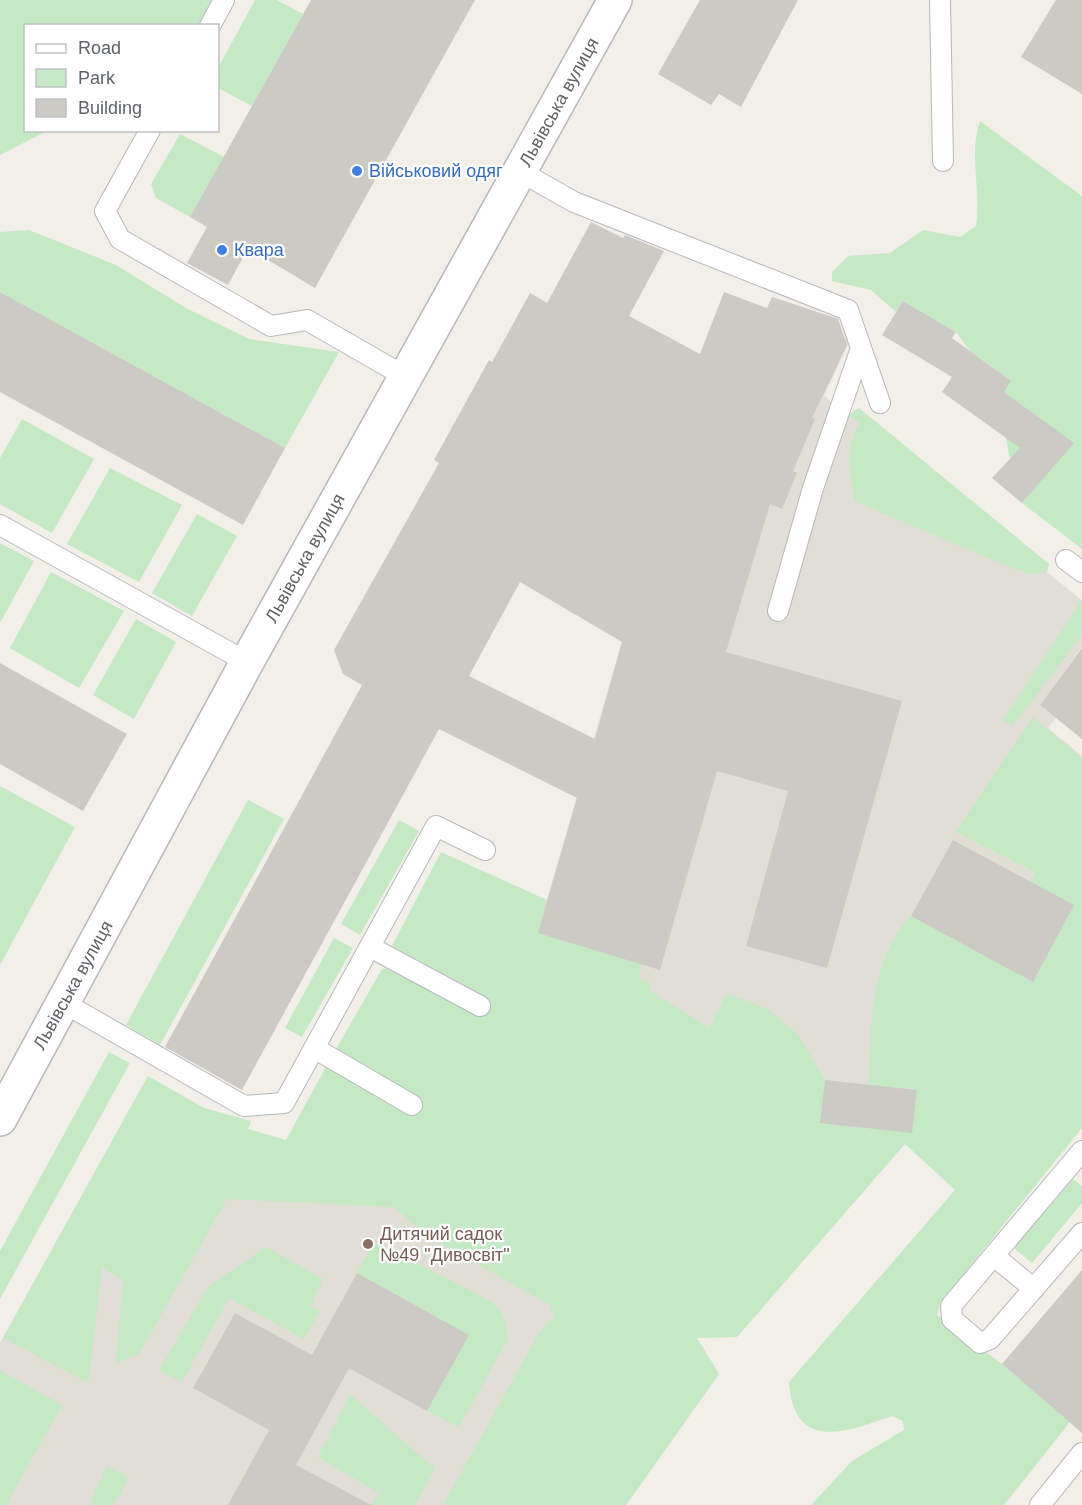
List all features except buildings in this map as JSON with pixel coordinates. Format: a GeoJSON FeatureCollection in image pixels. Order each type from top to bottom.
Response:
{"type":"FeatureCollection","features":[{"type":"Feature","properties":{"kind":"street","name":"Львівська вулиця"},"geometry":{"type":"LineString","coordinates":[[0,1119],[247,662],[615,0]]}},
{"type":"Feature","properties":{"kind":"lane"},"geometry":{"type":"LineString","coordinates":[[211,24],[224,0]]}},
{"type":"Feature","properties":{"kind":"lane"},"geometry":{"type":"LineString","coordinates":[[940,0],[943,161]]}},
{"type":"Feature","properties":{"kind":"lane"},"geometry":{"type":"LineString","coordinates":[[149,132],[105,211],[120,239],[271,326],[307,320],[406,377]]}},
{"type":"Feature","properties":{"kind":"lane"},"geometry":{"type":"LineString","coordinates":[[521,172],[574,202],[848,310],[860,351],[880,403]]}},
{"type":"Feature","properties":{"kind":"lane"},"geometry":{"type":"LineString","coordinates":[[778,611],[813,488],[860,351]]}},
{"type":"Feature","properties":{"kind":"lane"},"geometry":{"type":"LineString","coordinates":[[0,525],[247,662]]}},
{"type":"Feature","properties":{"kind":"lane"},"geometry":{"type":"LineString","coordinates":[[1066,560],[1082,572]]}},
{"type":"Feature","properties":{"kind":"lane"},"geometry":{"type":"LineString","coordinates":[[64,1003],[244,1107],[284,1103],[436,826],[485,850]]}},
{"type":"Feature","properties":{"kind":"lane"},"geometry":{"type":"LineString","coordinates":[[370,947],[480,1006]]}},
{"type":"Feature","properties":{"kind":"lane"},"geometry":{"type":"LineString","coordinates":[[314,1048],[412,1104]]}},
{"type":"Feature","properties":{"kind":"lane"},"geometry":{"type":"LineString","coordinates":[[1081,1154],[951,1306],[952,1319],[980,1343],[990,1339],[1082,1233]]}},
{"type":"Feature","properties":{"kind":"lane"},"geometry":{"type":"LineString","coordinates":[[994,1256],[1034,1289]]}},
{"type":"Feature","properties":{"kind":"lane"},"geometry":{"type":"LineString","coordinates":[[1040,1505],[1082,1453]]}},
{"type":"Feature","properties":{"kind":"shaded area"},"geometry":{"type":"Polygon","coordinates":[[[772,297],[836,318],[830,332],[850,340],[824,396],[1082,600],[1082,647],[1040,705],[1056,718],[1048,728],[1082,756],[1082,993],[922,1129],[672,1298],[719,1374],[626,1505],[0,1505],[0,1343],[144,1083],[290,1153],[484,1115],[674,463],[734,389],[772,297]]]}},
{"type":"Feature","properties":{"kind":"green space"},"geometry":{"type":"Polygon","coordinates":[[[0,0],[216,0],[202,24],[24,24],[24,132],[45,132],[0,155],[0,0]]]}},
{"type":"Feature","properties":{"kind":"green space"},"geometry":{"type":"Polygon","coordinates":[[[255,0],[277,0],[303,14],[252,106],[219,89],[219,66],[255,0]]]}},
{"type":"Feature","properties":{"kind":"green space"},"geometry":{"type":"Polygon","coordinates":[[[980,121],[1082,196],[1082,549],[1022,503],[1039,483],[1010,459],[1006,438],[1028,410],[1000,389],[995,369],[970,351],[956,332],[903,301],[896,312],[871,290],[832,281],[832,272],[848,256],[890,253],[923,230],[960,237],[976,226],[975,147],[980,121]]]}},
{"type":"Feature","properties":{"kind":"green space"},"geometry":{"type":"Polygon","coordinates":[[[180,134],[224,157],[190,217],[156,198],[151,184],[180,134]]]}},
{"type":"Feature","properties":{"kind":"green space"},"geometry":{"type":"Polygon","coordinates":[[[29,230],[116,265],[186,308],[249,339],[339,352],[285,448],[0,292],[0,232],[29,230]]]}},
{"type":"Feature","properties":{"kind":"green space"},"geometry":{"type":"Polygon","coordinates":[[[859,408],[1049,564],[1047,572],[1030,574],[1012,568],[854,501],[850,451],[851,442],[860,424],[848,415],[859,408]]]}},
{"type":"Feature","properties":{"kind":"green space"},"geometry":{"type":"Polygon","coordinates":[[[22,419],[94,459],[52,533],[0,504],[0,458],[22,419]]]}},
{"type":"Feature","properties":{"kind":"green space"},"geometry":{"type":"Polygon","coordinates":[[[110,468],[182,505],[139,582],[67,544],[110,468]]]}},
{"type":"Feature","properties":{"kind":"green space"},"geometry":{"type":"Polygon","coordinates":[[[197,514],[237,536],[192,616],[152,593],[197,514]]]}},
{"type":"Feature","properties":{"kind":"green space"},"geometry":{"type":"Polygon","coordinates":[[[0,543],[34,561],[0,623],[0,543]]]}},
{"type":"Feature","properties":{"kind":"green space"},"geometry":{"type":"Polygon","coordinates":[[[51,572],[124,611],[79,688],[10,648],[51,572]]]}},
{"type":"Feature","properties":{"kind":"green space"},"geometry":{"type":"Polygon","coordinates":[[[1082,600],[1082,634],[1013,726],[1003,720],[1082,600]]]}},
{"type":"Feature","properties":{"kind":"green space"},"geometry":{"type":"Polygon","coordinates":[[[136,619],[176,642],[134,719],[93,695],[136,619]]]}},
{"type":"Feature","properties":{"kind":"green space"},"geometry":{"type":"Polygon","coordinates":[[[1033,717],[1082,758],[1082,1128],[940,1303],[937,1315],[1002,1364],[1070,1422],[1004,1505],[811,1505],[852,1461],[904,1430],[903,1421],[892,1416],[841,1431],[825,1432],[812,1428],[801,1420],[793,1405],[789,1382],[955,1190],[905,1144],[737,1337],[697,1338],[719,1374],[626,1505],[443,1505],[539,1333],[554,1316],[549,1304],[427,1236],[394,1207],[227,1199],[139,1354],[116,1363],[123,1280],[102,1267],[89,1380],[85,1381],[3,1338],[148,1076],[204,1108],[251,1121],[248,1129],[286,1140],[328,1063],[420,1107],[416,1096],[335,1051],[382,969],[388,968],[481,1016],[488,998],[392,946],[441,852],[547,900],[539,932],[642,965],[639,978],[651,983],[650,991],[709,1028],[727,993],[770,1010],[799,1036],[825,1080],[821,1123],[911,1133],[917,1090],[869,1085],[870,1041],[875,996],[887,952],[897,933],[911,916],[1033,982],[1074,905],[1030,882],[1035,872],[956,832],[1033,717]]]}},
{"type":"Feature","properties":{"kind":"green space"},"geometry":{"type":"Polygon","coordinates":[[[0,786],[75,827],[0,965],[0,786]]]}},
{"type":"Feature","properties":{"kind":"green space"},"geometry":{"type":"Polygon","coordinates":[[[248,800],[284,819],[160,1045],[126,1025],[248,800]]]}},
{"type":"Feature","properties":{"kind":"green space"},"geometry":{"type":"Polygon","coordinates":[[[399,820],[419,831],[360,935],[341,924],[399,820]]]}},
{"type":"Feature","properties":{"kind":"green space"},"geometry":{"type":"Polygon","coordinates":[[[334,938],[353,948],[302,1037],[285,1028],[334,938]]]}},
{"type":"Feature","properties":{"kind":"green space"},"geometry":{"type":"Polygon","coordinates":[[[109,1052],[130,1063],[0,1299],[0,1251],[109,1052]]]}},
{"type":"Feature","properties":{"kind":"green space"},"geometry":{"type":"Polygon","coordinates":[[[1073,1179],[1082,1186],[1082,1203],[1032,1263],[1014,1248],[1073,1179]]]}},
{"type":"Feature","properties":{"kind":"green space"},"geometry":{"type":"Polygon","coordinates":[[[374,1241],[494,1303],[503,1316],[508,1339],[459,1427],[427,1411],[469,1335],[357,1273],[374,1241]]]}},
{"type":"Feature","properties":{"kind":"green space"},"geometry":{"type":"Polygon","coordinates":[[[266,1247],[323,1279],[310,1306],[320,1311],[304,1339],[229,1298],[182,1382],[159,1370],[208,1287],[266,1247]]]}},
{"type":"Feature","properties":{"kind":"green space"},"geometry":{"type":"Polygon","coordinates":[[[0,1370],[62,1405],[6,1505],[0,1505],[0,1370]]]}},
{"type":"Feature","properties":{"kind":"green space"},"geometry":{"type":"Polygon","coordinates":[[[350,1394],[435,1469],[415,1505],[371,1505],[379,1493],[318,1457],[350,1394]]]}},
{"type":"Feature","properties":{"kind":"green space"},"geometry":{"type":"Polygon","coordinates":[[[107,1466],[129,1477],[114,1505],[89,1505],[107,1466]]]}},
{"type":"Feature","properties":{"kind":"place","name":"Військовий одяг"},"geometry":{"type":"Point","coordinates":[357,171]}},
{"type":"Feature","properties":{"kind":"place","name":"Квара"},"geometry":{"type":"Point","coordinates":[222,250]}},
{"type":"Feature","properties":{"kind":"place","name":"Дитячий садок №49 \"Дивосвіт\""},"geometry":{"type":"Point","coordinates":[368,1244]}}]}
